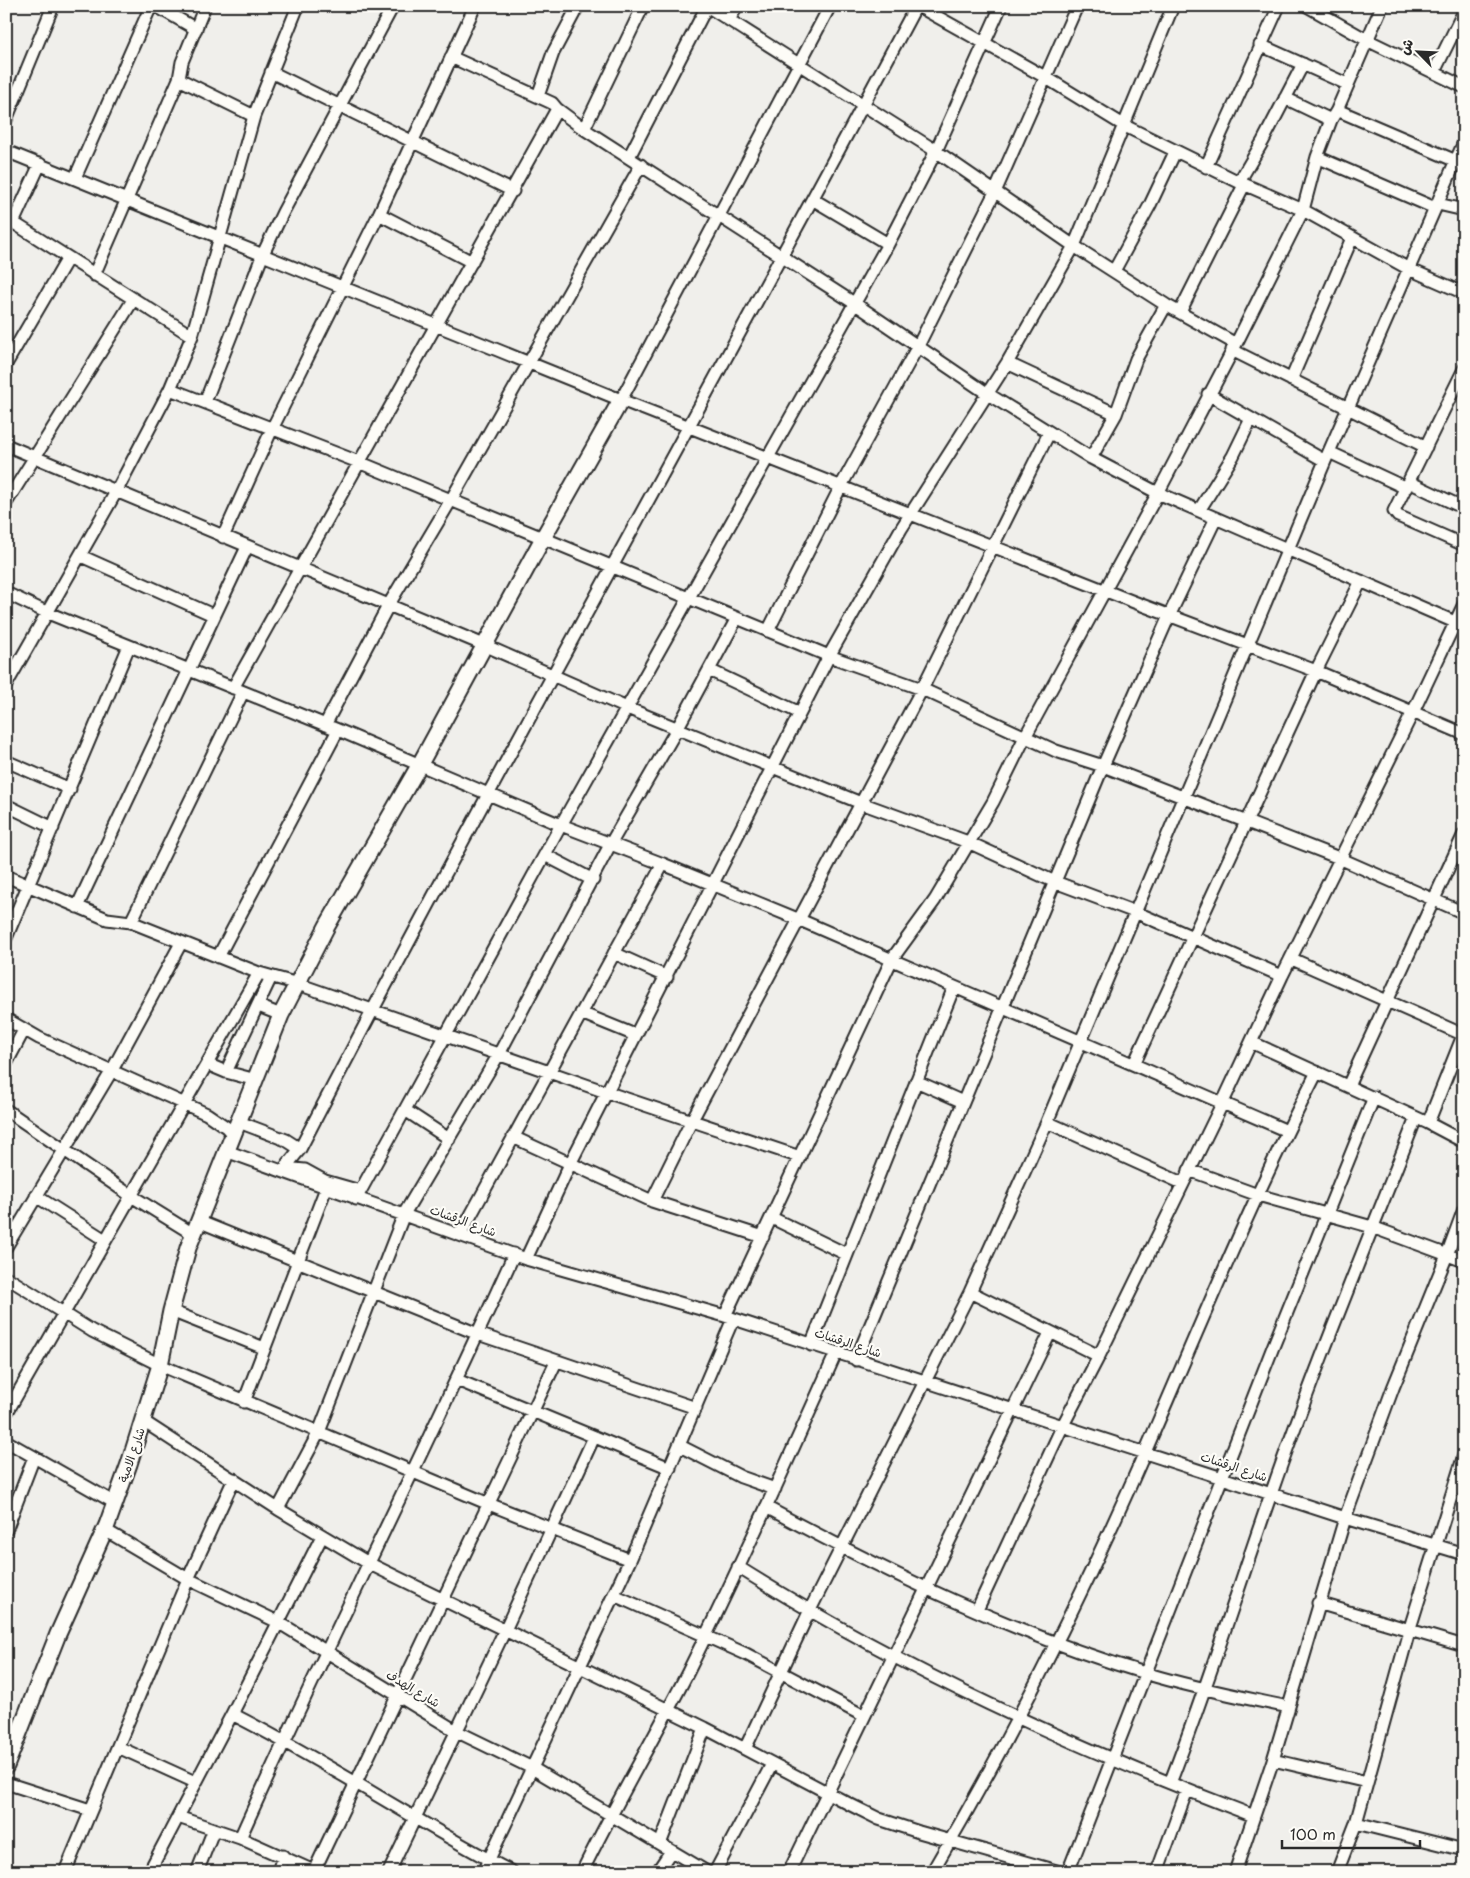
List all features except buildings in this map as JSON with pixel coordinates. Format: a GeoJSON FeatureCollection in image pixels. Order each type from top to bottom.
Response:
{"type":"FeatureCollection","features":[{"type":"Feature","properties":{"kind":"street"},"geometry":{"type":"LineString","coordinates":[[6,120],[53,6]]}},
{"type":"Feature","properties":{"kind":"street"},"geometry":{"type":"LineString","coordinates":[[75,178],[151,6]]}},
{"type":"Feature","properties":{"kind":"street"},"geometry":{"type":"LineString","coordinates":[[156,6],[196,29]]}},
{"type":"Feature","properties":{"kind":"street"},"geometry":{"type":"LineString","coordinates":[[94,275],[180,79],[182,62],[205,6]]}},
{"type":"Feature","properties":{"kind":"street"},"geometry":{"type":"LineString","coordinates":[[6,685],[81,556],[170,388],[192,336],[254,116],[298,6]]}},
{"type":"Feature","properties":{"kind":"street"},"geometry":{"type":"LineString","coordinates":[[205,402],[264,254],[294,192],[393,6]]}},
{"type":"Feature","properties":{"kind":"street"},"geometry":{"type":"LineString","coordinates":[[223,537],[272,429],[379,214],[475,6]]}},
{"type":"Feature","properties":{"kind":"street"},"geometry":{"type":"LineString","coordinates":[[538,96],[553,53],[578,6]]}},
{"type":"Feature","properties":{"kind":"street"},"geometry":{"type":"LineString","coordinates":[[584,129],[643,6]]}},
{"type":"Feature","properties":{"kind":"street"},"geometry":{"type":"LineString","coordinates":[[629,157],[707,6],[936,151],[1074,246],[1234,347],[1291,380],[1426,447]]}},
{"type":"Feature","properties":{"kind":"street"},"geometry":{"type":"LineString","coordinates":[[729,20],[737,6]]}},
{"type":"Feature","properties":{"kind":"street"},"geometry":{"type":"LineString","coordinates":[[621,400],[830,6]]}},
{"type":"Feature","properties":{"kind":"street"},"geometry":{"type":"LineString","coordinates":[[1001,6],[983,43],[936,151],[888,244],[766,457],[358,1195],[305,1170],[294,1169],[287,1165],[300,1149],[551,675],[814,200],[917,6],[983,43],[1045,77],[1125,126],[1206,167],[1303,210],[1409,269],[1464,293]]}},
{"type":"Feature","properties":{"kind":"street"},"geometry":{"type":"LineString","coordinates":[[768,631],[841,486],[918,346],[995,192],[1077,6]]}},
{"type":"Feature","properties":{"kind":"street"},"geometry":{"type":"LineString","coordinates":[[526,1258],[606,1092],[667,977],[829,656],[911,514],[1007,363],[1074,246],[1173,6]]}},
{"type":"Feature","properties":{"kind":"street"},"geometry":{"type":"LineString","coordinates":[[1206,167],[1279,6]]}},
{"type":"Feature","properties":{"kind":"street"},"geometry":{"type":"LineString","coordinates":[[1307,6],[1367,40],[1464,87]]}},
{"type":"Feature","properties":{"kind":"street"},"geometry":{"type":"LineString","coordinates":[[483,1872],[630,1560],[696,1408],[729,1318],[764,1236],[892,959],[934,900],[994,802],[1025,738],[1158,493],[1234,347],[1303,210],[1317,157],[1382,6]]}},
{"type":"Feature","properties":{"kind":"street"},"geometry":{"type":"LineString","coordinates":[[1434,72],[1464,11]]}},
{"type":"Feature","properties":{"kind":"street"},"geometry":{"type":"LineString","coordinates":[[1260,45],[1347,84]]}},
{"type":"Feature","properties":{"kind":"street"},"geometry":{"type":"LineString","coordinates":[[451,57],[552,103],[557,109],[584,129],[854,303],[988,394],[1090,458],[1158,493],[1459,624]]}},
{"type":"Feature","properties":{"kind":"street"},"geometry":{"type":"LineString","coordinates":[[1180,312],[1241,183],[1303,64]]}},
{"type":"Feature","properties":{"kind":"street"},"geometry":{"type":"LineString","coordinates":[[271,72],[513,191]]}},
{"type":"Feature","properties":{"kind":"street"},"geometry":{"type":"LineString","coordinates":[[180,79],[254,116]]}},
{"type":"Feature","properties":{"kind":"street"},"geometry":{"type":"LineString","coordinates":[[1285,98],[1456,161]]}},
{"type":"Feature","properties":{"kind":"street"},"geometry":{"type":"LineString","coordinates":[[130,922],[238,690],[300,569],[513,191],[557,109]]}},
{"type":"Feature","properties":{"kind":"street"},"geometry":{"type":"LineString","coordinates":[[745,1749],[809,1612],[970,1292],[1047,1122],[1247,643],[1464,142]]}},
{"type":"Feature","properties":{"kind":"street"},"geometry":{"type":"LineString","coordinates":[[6,150],[621,400],[1169,616],[1247,643],[1464,734]]}},
{"type":"Feature","properties":{"kind":"street"},"geometry":{"type":"LineString","coordinates":[[1114,271],[1150,205],[1175,152]]}},
{"type":"Feature","properties":{"kind":"street"},"geometry":{"type":"LineString","coordinates":[[1317,157],[1436,206],[1464,210]]}},
{"type":"Feature","properties":{"kind":"street"},"geometry":{"type":"LineString","coordinates":[[40,164],[10,220],[192,336]]}},
{"type":"Feature","properties":{"kind":"street"},"geometry":{"type":"LineString","coordinates":[[326,725],[388,606],[451,500],[527,362],[641,165]]}},
{"type":"Feature","properties":{"kind":"street"},"geometry":{"type":"LineString","coordinates":[[814,200],[888,244]]}},
{"type":"Feature","properties":{"kind":"street"},"geometry":{"type":"LineString","coordinates":[[379,214],[472,262]]}},
{"type":"Feature","properties":{"kind":"street"},"geometry":{"type":"LineString","coordinates":[[1291,380],[1352,238]]}},
{"type":"Feature","properties":{"kind":"street"},"geometry":{"type":"LineString","coordinates":[[6,364],[68,258]]}},
{"type":"Feature","properties":{"kind":"street"},"geometry":{"type":"LineString","coordinates":[[6,503],[133,300]]}},
{"type":"Feature","properties":{"kind":"street"},"geometry":{"type":"LineString","coordinates":[[1090,458],[1116,414],[1136,359],[1166,305]]}},
{"type":"Feature","properties":{"kind":"street"},"geometry":{"type":"LineString","coordinates":[[1007,363],[1116,414]]}},
{"type":"Feature","properties":{"kind":"street"},"geometry":{"type":"LineString","coordinates":[[1464,369],[1407,485],[1395,514],[1464,545]]}},
{"type":"Feature","properties":{"kind":"street"},"geometry":{"type":"LineString","coordinates":[[170,388],[361,462],[829,656],[922,689],[1056,751],[1103,766],[1339,858],[1464,913]]}},
{"type":"Feature","properties":{"kind":"street"},"geometry":{"type":"LineString","coordinates":[[1208,394],[1251,420],[1327,456],[1464,508]]}},
{"type":"Feature","properties":{"kind":"street","name":"شارع الامية"},"geometry":{"type":"LineString","coordinates":[[6,1766],[58,1634],[105,1530],[115,1503],[144,1420],[160,1365],[171,1311],[195,1227],[281,1016],[327,926],[420,764],[543,538],[621,400]]}},
{"type":"Feature","properties":{"kind":"street"},"geometry":{"type":"LineString","coordinates":[[1200,510],[1233,456],[1251,420]]}},
{"type":"Feature","properties":{"kind":"street"},"geometry":{"type":"LineString","coordinates":[[652,1201],[692,1120],[922,689],[1049,433]]}},
{"type":"Feature","properties":{"kind":"street"},"geometry":{"type":"LineString","coordinates":[[6,446],[484,645],[627,708],[861,803],[968,842],[1055,882],[1135,912],[1282,976]]}},
{"type":"Feature","properties":{"kind":"street"},"geometry":{"type":"LineString","coordinates":[[856,1360],[1103,766],[1169,616],[1216,518]]}},
{"type":"Feature","properties":{"kind":"street"},"geometry":{"type":"LineString","coordinates":[[77,907],[247,547]]}},
{"type":"Feature","properties":{"kind":"street"},"geometry":{"type":"LineString","coordinates":[[81,556],[214,615]]}},
{"type":"Feature","properties":{"kind":"street"},"geometry":{"type":"LineString","coordinates":[[1134,1064],[1316,671],[1361,581]]}},
{"type":"Feature","properties":{"kind":"street"},"geometry":{"type":"LineString","coordinates":[[6,593],[48,613],[326,725],[561,825],[611,843],[800,920],[1287,1131]]}},
{"type":"Feature","properties":{"kind":"street"},"geometry":{"type":"LineString","coordinates":[[977,1610],[1063,1424],[1099,1356],[1223,1102],[1339,858],[1459,624],[1464,604]]}},
{"type":"Feature","properties":{"kind":"street"},"geometry":{"type":"LineString","coordinates":[[278,1510],[319,1432],[404,1214],[499,1054],[611,843],[737,618]]}},
{"type":"Feature","properties":{"kind":"street"},"geometry":{"type":"LineString","coordinates":[[6,938],[129,646]]}},
{"type":"Feature","properties":{"kind":"street"},"geometry":{"type":"LineString","coordinates":[[709,670],[800,713]]}},
{"type":"Feature","properties":{"kind":"street"},"geometry":{"type":"LineString","coordinates":[[218,957],[338,730]]}},
{"type":"Feature","properties":{"kind":"street"},"geometry":{"type":"LineString","coordinates":[[6,761],[70,789]]}},
{"type":"Feature","properties":{"kind":"street"},"geometry":{"type":"LineString","coordinates":[[6,805],[53,828]]}},
{"type":"Feature","properties":{"kind":"street"},"geometry":{"type":"LineString","coordinates":[[1348,1086],[1464,834]]}},
{"type":"Feature","properties":{"kind":"street"},"geometry":{"type":"LineString","coordinates":[[545,855],[593,880]]}},
{"type":"Feature","properties":{"kind":"street"},"geometry":{"type":"LineString","coordinates":[[460,1235],[663,864]]}},
{"type":"Feature","properties":{"kind":"street"},"geometry":{"type":"LineString","coordinates":[[6,876],[77,907],[107,918],[130,922],[259,973],[298,984],[606,1092],[800,1157]]}},
{"type":"Feature","properties":{"kind":"street"},"geometry":{"type":"LineString","coordinates":[[6,1247],[111,1072],[181,943]]}},
{"type":"Feature","properties":{"kind":"street"},"geometry":{"type":"LineString","coordinates":[[614,953],[667,977]]}},
{"type":"Feature","properties":{"kind":"street"},"geometry":{"type":"LineString","coordinates":[[1292,959],[1464,1035],[1428,1123]]}},
{"type":"Feature","properties":{"kind":"street"},"geometry":{"type":"LineString","coordinates":[[6,1414],[259,973]]}},
{"type":"Feature","properties":{"kind":"street"},"geometry":{"type":"LineString","coordinates":[[226,1072],[258,1008],[271,977]]}},
{"type":"Feature","properties":{"kind":"street"},"geometry":{"type":"LineString","coordinates":[[811,1345],[954,987]]}},
{"type":"Feature","properties":{"kind":"street"},"geometry":{"type":"LineString","coordinates":[[258,1008],[262,1007],[281,1016]]}},
{"type":"Feature","properties":{"kind":"street"},"geometry":{"type":"LineString","coordinates":[[580,1013],[636,1035]]}},
{"type":"Feature","properties":{"kind":"street"},"geometry":{"type":"LineString","coordinates":[[6,1018],[24,1030],[111,1072],[218,1120],[236,1128],[286,1140],[300,1149]]}},
{"type":"Feature","properties":{"kind":"street"},"geometry":{"type":"LineString","coordinates":[[6,1064],[24,1030]]}},
{"type":"Feature","properties":{"kind":"street"},"geometry":{"type":"LineString","coordinates":[[1251,1042],[1374,1097],[1464,1142]]}},
{"type":"Feature","properties":{"kind":"street"},"geometry":{"type":"LineString","coordinates":[[207,1064],[226,1072],[256,1080]]}},
{"type":"Feature","properties":{"kind":"street"},"geometry":{"type":"LineString","coordinates":[[932,1872],[1018,1719],[1058,1642],[1146,1451],[1287,1131],[1317,1072]]}},
{"type":"Feature","properties":{"kind":"street"},"geometry":{"type":"LineString","coordinates":[[916,1081],[964,1102]]}},
{"type":"Feature","properties":{"kind":"street"},"geometry":{"type":"LineString","coordinates":[[1068,1872],[1374,1097]]}},
{"type":"Feature","properties":{"kind":"street"},"geometry":{"type":"LineString","coordinates":[[6,1110],[130,1195],[195,1227],[297,1262],[478,1334],[696,1408]]}},
{"type":"Feature","properties":{"kind":"street"},"geometry":{"type":"LineString","coordinates":[[405,1110],[449,1139]]}},
{"type":"Feature","properties":{"kind":"street"},"geometry":{"type":"LineString","coordinates":[[1170,1783],[1206,1690],[1271,1494],[1372,1227],[1416,1118]]}},
{"type":"Feature","properties":{"kind":"street"},"geometry":{"type":"LineString","coordinates":[[1047,1122],[1182,1183]]}},
{"type":"Feature","properties":{"kind":"street"},"geometry":{"type":"LineString","coordinates":[[513,1137],[652,1201],[764,1236]]}},
{"type":"Feature","properties":{"kind":"street","name":"شارع الرقشات"},"geometry":{"type":"LineString","coordinates":[[226,1151],[326,1188],[358,1195],[404,1214],[526,1258],[729,1318],[856,1360],[1063,1424],[1345,1518],[1464,1554]]}},
{"type":"Feature","properties":{"kind":"street"},"geometry":{"type":"LineString","coordinates":[[1189,1170],[1258,1195],[1372,1227],[1464,1261]]}},
{"type":"Feature","properties":{"kind":"street"},"geometry":{"type":"LineString","coordinates":[[244,1402],[326,1188]]}},
{"type":"Feature","properties":{"kind":"street"},"geometry":{"type":"LineString","coordinates":[[36,1196],[105,1240]]}},
{"type":"Feature","properties":{"kind":"street"},"geometry":{"type":"LineString","coordinates":[[1236,1872],[1273,1760],[1318,1602],[1345,1518],[1393,1388],[1464,1209]]}},
{"type":"Feature","properties":{"kind":"street"},"geometry":{"type":"LineString","coordinates":[[772,1218],[846,1254]]}},
{"type":"Feature","properties":{"kind":"street"},"geometry":{"type":"LineString","coordinates":[[240,1838],[284,1740],[414,1472],[514,1254]]}},
{"type":"Feature","properties":{"kind":"street"},"geometry":{"type":"LineString","coordinates":[[6,1277],[92,1331],[160,1365],[489,1504],[630,1560]]}},
{"type":"Feature","properties":{"kind":"street"},"geometry":{"type":"LineString","coordinates":[[970,1292],[1099,1356]]}},
{"type":"Feature","properties":{"kind":"street"},"geometry":{"type":"LineString","coordinates":[[171,1311],[264,1348]]}},
{"type":"Feature","properties":{"kind":"street"},"geometry":{"type":"LineString","coordinates":[[788,1872],[895,1656],[925,1589],[1050,1332]]}},
{"type":"Feature","properties":{"kind":"street"},"geometry":{"type":"LineString","coordinates":[[582,1872],[610,1813],[668,1710],[706,1635],[836,1353]]}},
{"type":"Feature","properties":{"kind":"street"},"geometry":{"type":"LineString","coordinates":[[178,1817],[240,1838],[315,1871],[441,1600],[489,1504],[530,1412],[556,1362]]}},
{"type":"Feature","properties":{"kind":"street"},"geometry":{"type":"LineString","coordinates":[[457,1380],[530,1412],[670,1468]]}},
{"type":"Feature","properties":{"kind":"street"},"geometry":{"type":"LineString","coordinates":[[144,1420],[278,1510],[370,1564],[705,1728],[879,1819],[1060,1872]]}},
{"type":"Feature","properties":{"kind":"street"},"geometry":{"type":"LineString","coordinates":[[389,1872],[505,1630],[594,1437]]}},
{"type":"Feature","properties":{"kind":"street"},"geometry":{"type":"LineString","coordinates":[[6,1441],[115,1503]]}},
{"type":"Feature","properties":{"kind":"street"},"geometry":{"type":"LineString","coordinates":[[680,1446],[742,1477],[775,1488]]}},
{"type":"Feature","properties":{"kind":"street"},"geometry":{"type":"LineString","coordinates":[[1337,1872],[1356,1823],[1410,1631],[1464,1455]]}},
{"type":"Feature","properties":{"kind":"street"},"geometry":{"type":"LineString","coordinates":[[6,1530],[34,1457]]}},
{"type":"Feature","properties":{"kind":"street"},"geometry":{"type":"LineString","coordinates":[[65,1872],[188,1579],[234,1479]]}},
{"type":"Feature","properties":{"kind":"street"},"geometry":{"type":"LineString","coordinates":[[766,1507],[842,1548],[925,1589],[1058,1642],[1147,1674],[1206,1690],[1288,1707]]}},
{"type":"Feature","properties":{"kind":"street","name":"شارع الهدف"},"geometry":{"type":"LineString","coordinates":[[105,1530],[188,1579],[278,1622],[456,1731],[532,1768],[707,1872]]}},
{"type":"Feature","properties":{"kind":"street"},"geometry":{"type":"LineString","coordinates":[[149,1872],[322,1536]]}},
{"type":"Feature","properties":{"kind":"street"},"geometry":{"type":"LineString","coordinates":[[738,1567],[809,1612],[1018,1719],[1113,1761],[1254,1816]]}},
{"type":"Feature","properties":{"kind":"street"},"geometry":{"type":"LineString","coordinates":[[614,1595],[774,1667],[781,1674],[864,1716]]}},
{"type":"Feature","properties":{"kind":"street"},"geometry":{"type":"LineString","coordinates":[[1318,1602],[1464,1646]]}},
{"type":"Feature","properties":{"kind":"street"},"geometry":{"type":"LineString","coordinates":[[232,1714],[284,1740],[414,1818],[512,1872]]}},
{"type":"Feature","properties":{"kind":"street"},"geometry":{"type":"LineString","coordinates":[[660,1844],[705,1728]]}},
{"type":"Feature","properties":{"kind":"street"},"geometry":{"type":"LineString","coordinates":[[118,1747],[195,1782]]}},
{"type":"Feature","properties":{"kind":"street"},"geometry":{"type":"LineString","coordinates":[[1273,1760],[1367,1782]]}},
{"type":"Feature","properties":{"kind":"street"},"geometry":{"type":"LineString","coordinates":[[715,1872],[772,1764]]}},
{"type":"Feature","properties":{"kind":"street"},"geometry":{"type":"LineString","coordinates":[[6,1783],[90,1810]]}},
{"type":"Feature","properties":{"kind":"street"},"geometry":{"type":"LineString","coordinates":[[1157,1872],[1187,1790]]}},
{"type":"Feature","properties":{"kind":"street"},"geometry":{"type":"LineString","coordinates":[[1356,1823],[1464,1850]]}},
{"type":"Feature","properties":{"kind":"street"},"geometry":{"type":"LineString","coordinates":[[196,1872],[214,1829]]}},
{"type":"Feature","properties":{"kind":"street"},"geometry":{"type":"LineString","coordinates":[[657,1872],[671,1851]]}},
{"type":"Feature","properties":{"kind":"street"},"geometry":{"type":"LineString","coordinates":[[278,1872],[283,1856]]}}]}
